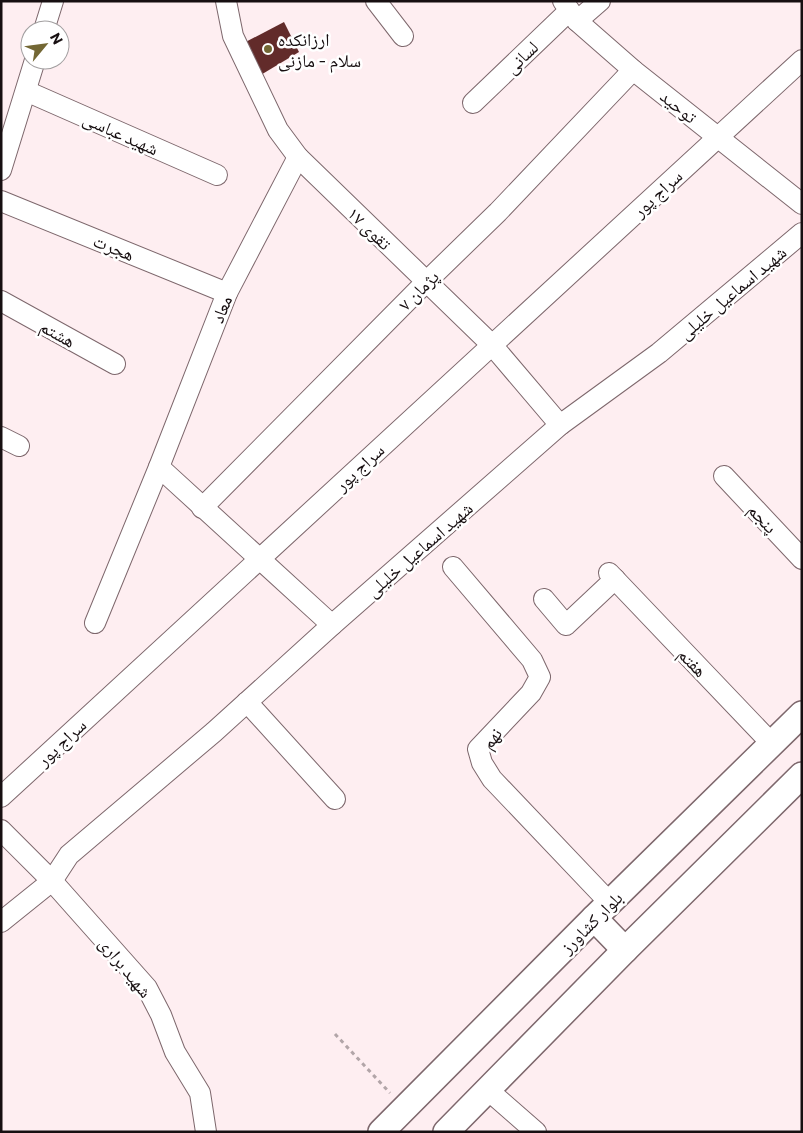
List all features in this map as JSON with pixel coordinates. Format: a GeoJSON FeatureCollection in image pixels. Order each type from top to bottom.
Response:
{"type":"FeatureCollection","features":[{"type":"Feature","properties":{"kind":"main road","name":"بلوار کشاورز"},"geometry":{"type":"LineString","coordinates":[[381,1132],[602,910],[802,714]]}},
{"type":"Feature","properties":{"kind":"main road"},"geometry":{"type":"LineString","coordinates":[[446,1132],[802,775]]}},
{"type":"Feature","properties":{"kind":"main road"},"geometry":{"type":"LineString","coordinates":[[602,910],[626,950]]}},
{"type":"Feature","properties":{"kind":"street"},"geometry":{"type":"LineString","coordinates":[[47,20],[53,1]]}},
{"type":"Feature","properties":{"kind":"street","name":"تقوی ۱۷"},"geometry":{"type":"LineString","coordinates":[[226,1],[233,36],[278,130],[298,157],[492,345],[560,425]]}},
{"type":"Feature","properties":{"kind":"street"},"geometry":{"type":"LineString","coordinates":[[376,1],[403,36]]}},
{"type":"Feature","properties":{"kind":"street","name":"لسانی"},"geometry":{"type":"LineString","coordinates":[[473,103],[570,11],[600,1]]}},
{"type":"Feature","properties":{"kind":"street","name":"توحید"},"geometry":{"type":"LineString","coordinates":[[570,11],[633,70],[802,204]]}},
{"type":"Feature","properties":{"kind":"street","name":"سراج پور"},"geometry":{"type":"LineString","coordinates":[[1,797],[802,60]]}},
{"type":"Feature","properties":{"kind":"street"},"geometry":{"type":"LineString","coordinates":[[1,170],[32,70]]}},
{"type":"Feature","properties":{"kind":"street","name":"پژمان ۷"},"geometry":{"type":"LineString","coordinates":[[202,508],[504,205],[633,70]]}},
{"type":"Feature","properties":{"kind":"street","name":"شهید عباسی"},"geometry":{"type":"LineString","coordinates":[[26,91],[217,175]]}},
{"type":"Feature","properties":{"kind":"street","name":"معاد"},"geometry":{"type":"LineString","coordinates":[[95,623],[227,293],[298,157]]}},
{"type":"Feature","properties":{"kind":"street","name":"هجرت"},"geometry":{"type":"LineString","coordinates":[[1,201],[227,293]]}},
{"type":"Feature","properties":{"kind":"street","name":"شهید اسماعیل خلیلی"},"geometry":{"type":"LineString","coordinates":[[1,922],[52,881],[69,855],[247,702],[560,425],[659,353],[802,233]]}},
{"type":"Feature","properties":{"kind":"street","name":"هشتم"},"geometry":{"type":"LineString","coordinates":[[1,301],[115,364]]}},
{"type":"Feature","properties":{"kind":"street"},"geometry":{"type":"LineString","coordinates":[[1,437],[19,446]]}},
{"type":"Feature","properties":{"kind":"street"},"geometry":{"type":"LineString","coordinates":[[159,467],[202,508],[261,558],[332,625]]}},
{"type":"Feature","properties":{"kind":"street","name":"پنجم"},"geometry":{"type":"LineString","coordinates":[[724,476],[802,559]]}},
{"type":"Feature","properties":{"kind":"street","name":"نهم"},"geometry":{"type":"LineString","coordinates":[[453,567],[532,660],[540,677],[531,693],[478,749],[482,763],[492,779],[602,910]]}},
{"type":"Feature","properties":{"kind":"street","name":"هفتم"},"geometry":{"type":"LineString","coordinates":[[544,599],[566,625],[612,576],[772,744]]}},
{"type":"Feature","properties":{"kind":"street"},"geometry":{"type":"LineString","coordinates":[[247,702],[335,799]]}},
{"type":"Feature","properties":{"kind":"street","name":"شهید براری"},"geometry":{"type":"LineString","coordinates":[[1,830],[52,881],[146,988],[161,1014],[175,1052],[200,1093],[206,1132]]}},
{"type":"Feature","properties":{"kind":"street"},"geometry":{"type":"LineString","coordinates":[[488,1090],[536,1132]]}},
{"type":"Feature","properties":{"kind":"path"},"geometry":{"type":"LineString","coordinates":[[335,1034],[404,1108]]}},
{"type":"Feature","properties":{"kind":"building","name":"ارزانکده سلام - مازنی"},"geometry":{"type":"Polygon","coordinates":[[[284,22],[299,52],[254,79],[238,46],[284,22]]]}},
{"type":"Feature","properties":{"kind":"place","name":"ارزانکده سلام - مازنی"},"geometry":{"type":"Point","coordinates":[268,49]}}]}
